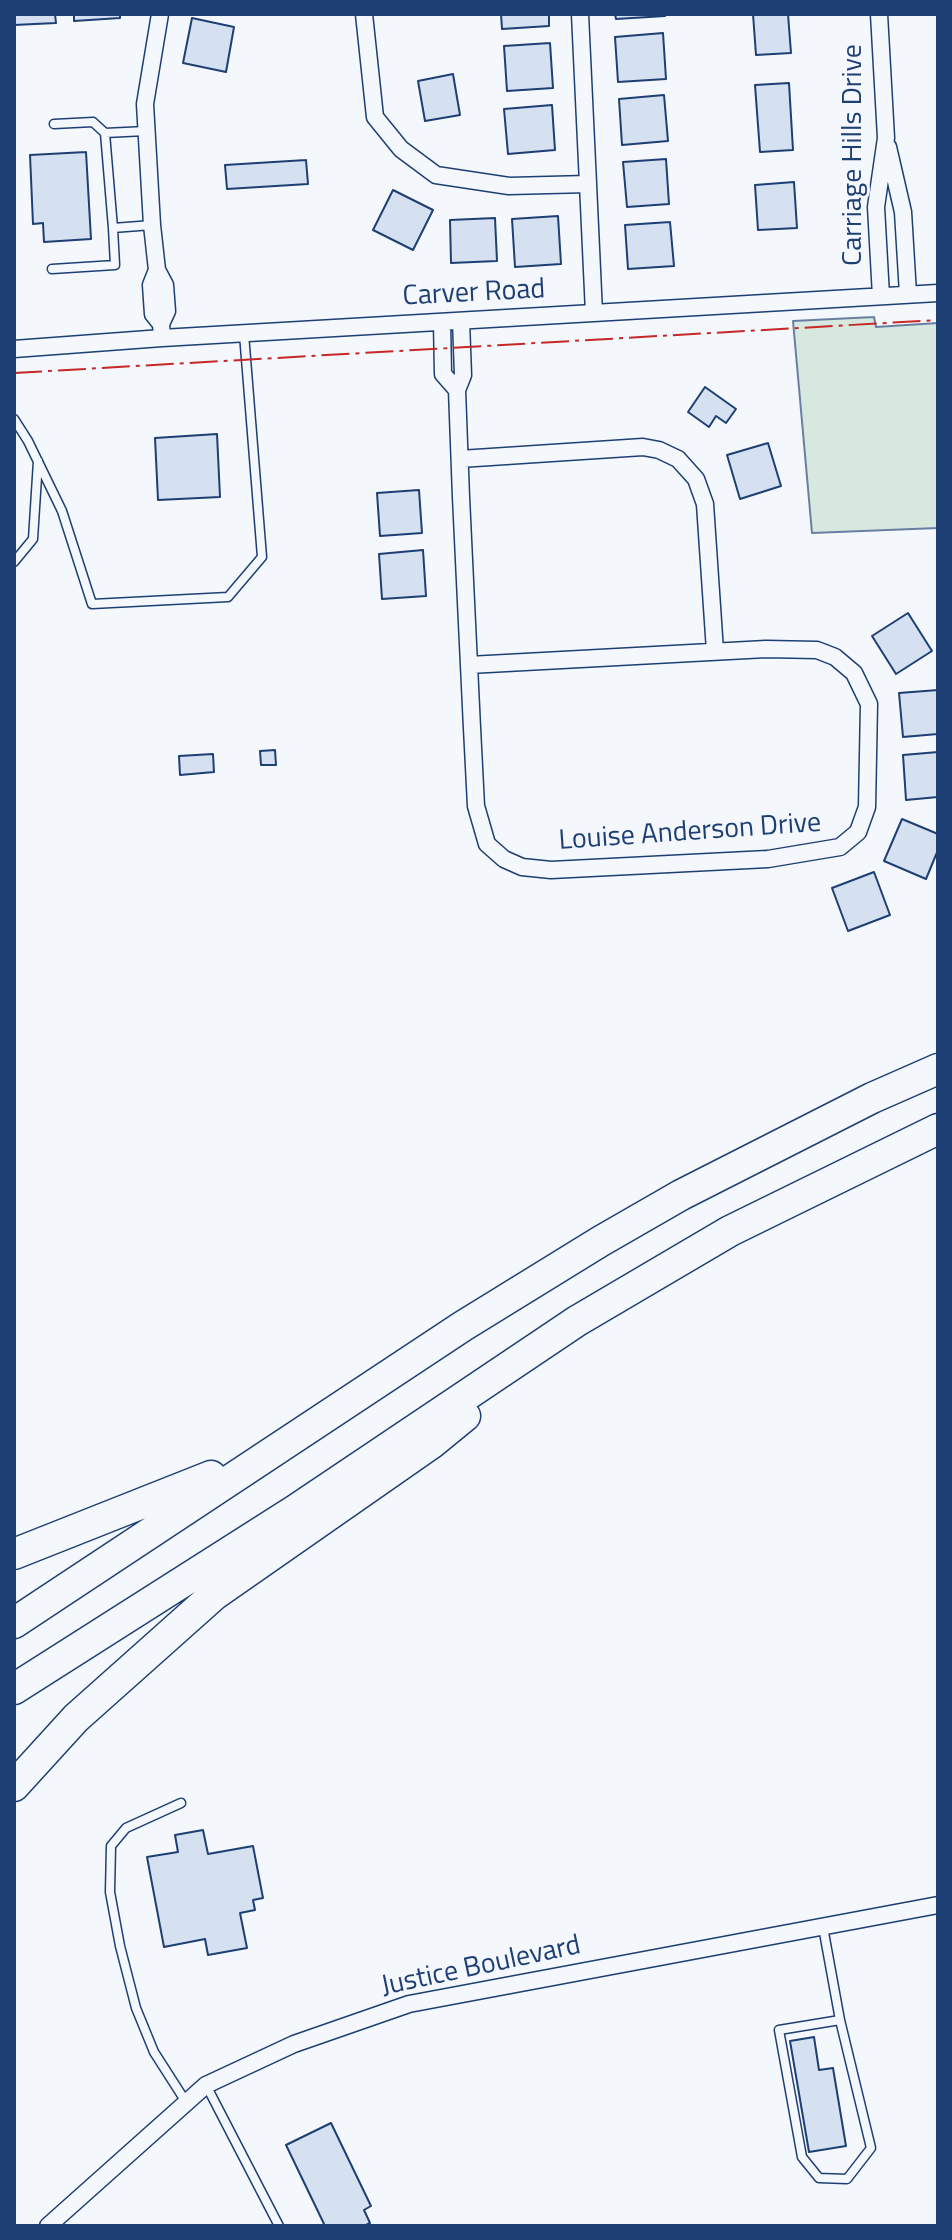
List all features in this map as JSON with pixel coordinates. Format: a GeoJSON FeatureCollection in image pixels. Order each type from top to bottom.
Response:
{"type":"FeatureCollection","features":[{"type":"Feature","properties":{"kind":"highway"},"geometry":{"type":"LineString","coordinates":[[14,1623],[463,1326],[614,1233],[681,1195],[872,1098],[938,1069]]}},
{"type":"Feature","properties":{"kind":"highway"},"geometry":{"type":"LineString","coordinates":[[14,1689],[294,1511],[577,1321],[730,1231],[938,1129]]}},
{"type":"Feature","properties":{"kind":"highway"},"geometry":{"type":"LineString","coordinates":[[14,1786],[76,1718],[214,1595],[432,1443],[577,1321]]}},
{"type":"Feature","properties":{"kind":"highway"},"geometry":{"type":"LineString","coordinates":[[14,1554],[279,1446]]}},
{"type":"Feature","properties":{"kind":"street"},"geometry":{"type":"LineString","coordinates":[[160,14],[145,104],[152,225],[157,270],[165,285],[167,311],[162,331]]}},
{"type":"Feature","properties":{"kind":"street"},"geometry":{"type":"LineString","coordinates":[[364,14],[375,117],[401,149],[436,175],[509,186],[588,184]]}},
{"type":"Feature","properties":{"kind":"street"},"geometry":{"type":"LineString","coordinates":[[580,14],[594,313]]}},
{"type":"Feature","properties":{"kind":"street","name":"Carriage Hills Drive"},"geometry":{"type":"LineString","coordinates":[[879,14],[886,138],[876,207],[881,296]]}},
{"type":"Feature","properties":{"kind":"street"},"geometry":{"type":"LineString","coordinates":[[886,138],[903,212],[908,294]]}},
{"type":"Feature","properties":{"kind":"street","name":"Carver Road"},"geometry":{"type":"LineString","coordinates":[[14,349],[162,331],[244,334],[938,293]]}},
{"type":"Feature","properties":{"kind":"street"},"geometry":{"type":"LineString","coordinates":[[457,390],[463,375],[461,321]]}},
{"type":"Feature","properties":{"kind":"street","name":"Louise Anderson Drive"},"geometry":{"type":"LineString","coordinates":[[442,322],[443,374],[457,390],[469,665],[476,806],[487,844],[504,859],[522,867],[551,870],[768,859],[840,847],[858,832],[867,807],[869,704],[854,673],[835,657],[817,650],[715,651],[469,665]]}},
{"type":"Feature","properties":{"kind":"street"},"geometry":{"type":"LineString","coordinates":[[460,459],[643,447],[678,459],[696,479],[705,504],[715,651]]}},
{"type":"Feature","properties":{"kind":"street","name":"Justice Boulevard"},"geometry":{"type":"LineString","coordinates":[[48,2226],[206,2085],[294,2044],[409,2004],[938,1905]]}},
{"type":"Feature","properties":{"kind":"lane"},"geometry":{"type":"LineString","coordinates":[[52,269],[115,265],[105,133],[93,122],[54,124]]}},
{"type":"Feature","properties":{"kind":"lane"},"geometry":{"type":"LineString","coordinates":[[105,133],[147,131]]}},
{"type":"Feature","properties":{"kind":"lane"},"geometry":{"type":"LineString","coordinates":[[113,228],[152,225]]}},
{"type":"Feature","properties":{"kind":"lane"},"geometry":{"type":"LineString","coordinates":[[14,419],[62,511],[92,604],[228,597],[262,557],[244,334]]}},
{"type":"Feature","properties":{"kind":"lane"},"geometry":{"type":"LineString","coordinates":[[14,561],[33,539],[38,460]]}},
{"type":"Feature","properties":{"kind":"lane"},"geometry":{"type":"LineString","coordinates":[[181,1803],[126,1828],[111,1846],[110,1892],[136,2008],[154,2052],[186,2102]]}},
{"type":"Feature","properties":{"kind":"lane"},"geometry":{"type":"LineString","coordinates":[[823,1927],[840,2020],[871,2148],[847,2179],[819,2178],[802,2157],[779,2030],[840,2020]]}},
{"type":"Feature","properties":{"kind":"lane"},"geometry":{"type":"LineString","coordinates":[[206,2085],[279,2226]]}},
{"type":"Feature","properties":{"kind":"shaded area"},"geometry":{"type":"Polygon","coordinates":[[[874,317],[876,327],[938,323],[938,528],[812,533],[793,321],[874,317]]]}},
{"type":"Feature","properties":{"kind":"building"},"geometry":{"type":"Polygon","coordinates":[[[14,14],[55,14],[56,23],[14,25],[14,14]]]}},
{"type":"Feature","properties":{"kind":"building"},"geometry":{"type":"Polygon","coordinates":[[[74,14],[120,14],[120,18],[74,21],[74,14]]]}},
{"type":"Feature","properties":{"kind":"building"},"geometry":{"type":"Polygon","coordinates":[[[501,14],[549,14],[549,26],[502,29],[501,14]]]}},
{"type":"Feature","properties":{"kind":"building"},"geometry":{"type":"Polygon","coordinates":[[[615,14],[664,14],[665,16],[616,19],[615,14]]]}},
{"type":"Feature","properties":{"kind":"building"},"geometry":{"type":"Polygon","coordinates":[[[753,14],[788,14],[791,53],[756,55],[753,14]]]}},
{"type":"Feature","properties":{"kind":"building"},"geometry":{"type":"Polygon","coordinates":[[[192,18],[234,27],[226,72],[183,63],[192,18]]]}},
{"type":"Feature","properties":{"kind":"building"},"geometry":{"type":"Polygon","coordinates":[[[663,33],[666,79],[618,82],[615,37],[663,33]]]}},
{"type":"Feature","properties":{"kind":"building"},"geometry":{"type":"Polygon","coordinates":[[[550,43],[553,88],[507,91],[504,46],[550,43]]]}},
{"type":"Feature","properties":{"kind":"building"},"geometry":{"type":"Polygon","coordinates":[[[453,74],[460,115],[425,121],[418,81],[453,74]]]}},
{"type":"Feature","properties":{"kind":"building"},"geometry":{"type":"Polygon","coordinates":[[[789,83],[793,150],[760,152],[755,85],[789,83]]]}},
{"type":"Feature","properties":{"kind":"building"},"geometry":{"type":"Polygon","coordinates":[[[664,95],[668,141],[622,145],[619,99],[664,95]]]}},
{"type":"Feature","properties":{"kind":"building"},"geometry":{"type":"Polygon","coordinates":[[[552,105],[555,150],[508,154],[504,109],[552,105]]]}},
{"type":"Feature","properties":{"kind":"building"},"geometry":{"type":"Polygon","coordinates":[[[86,152],[91,239],[44,242],[43,223],[33,224],[30,155],[86,152]]]}},
{"type":"Feature","properties":{"kind":"building"},"geometry":{"type":"Polygon","coordinates":[[[666,159],[669,204],[627,207],[623,162],[666,159]]]}},
{"type":"Feature","properties":{"kind":"building"},"geometry":{"type":"Polygon","coordinates":[[[306,160],[308,184],[227,189],[225,165],[306,160]]]}},
{"type":"Feature","properties":{"kind":"building"},"geometry":{"type":"Polygon","coordinates":[[[794,182],[797,228],[758,230],[755,185],[794,182]]]}},
{"type":"Feature","properties":{"kind":"building"},"geometry":{"type":"Polygon","coordinates":[[[393,190],[433,210],[413,250],[373,230],[393,190]]]}},
{"type":"Feature","properties":{"kind":"building"},"geometry":{"type":"Polygon","coordinates":[[[558,216],[561,264],[515,267],[512,219],[558,216]]]}},
{"type":"Feature","properties":{"kind":"building"},"geometry":{"type":"Polygon","coordinates":[[[495,218],[497,261],[451,263],[450,220],[495,218]]]}},
{"type":"Feature","properties":{"kind":"building"},"geometry":{"type":"Polygon","coordinates":[[[670,222],[674,266],[628,269],[625,225],[670,222]]]}},
{"type":"Feature","properties":{"kind":"building"},"geometry":{"type":"Polygon","coordinates":[[[705,387],[736,409],[726,423],[716,416],[709,427],[688,412],[705,387]]]}},
{"type":"Feature","properties":{"kind":"building"},"geometry":{"type":"Polygon","coordinates":[[[217,434],[220,497],[158,500],[155,438],[217,434]]]}},
{"type":"Feature","properties":{"kind":"building"},"geometry":{"type":"Polygon","coordinates":[[[768,443],[781,486],[740,499],[727,455],[768,443]]]}},
{"type":"Feature","properties":{"kind":"building"},"geometry":{"type":"Polygon","coordinates":[[[419,490],[422,533],[380,536],[377,493],[419,490]]]}},
{"type":"Feature","properties":{"kind":"building"},"geometry":{"type":"Polygon","coordinates":[[[423,550],[426,596],[382,599],[379,554],[423,550]]]}},
{"type":"Feature","properties":{"kind":"building"},"geometry":{"type":"Polygon","coordinates":[[[908,613],[932,651],[896,674],[872,636],[908,613]]]}},
{"type":"Feature","properties":{"kind":"building"},"geometry":{"type":"Polygon","coordinates":[[[938,690],[938,734],[903,737],[899,693],[938,690]]]}},
{"type":"Feature","properties":{"kind":"building"},"geometry":{"type":"Polygon","coordinates":[[[275,750],[276,765],[261,765],[260,751],[275,750]]]}},
{"type":"Feature","properties":{"kind":"building"},"geometry":{"type":"Polygon","coordinates":[[[938,752],[938,797],[906,800],[903,755],[938,752]]]}},
{"type":"Feature","properties":{"kind":"building"},"geometry":{"type":"Polygon","coordinates":[[[213,754],[214,772],[180,775],[179,756],[213,754]]]}},
{"type":"Feature","properties":{"kind":"building"},"geometry":{"type":"Polygon","coordinates":[[[902,819],[938,834],[938,850],[926,879],[884,861],[902,819]]]}},
{"type":"Feature","properties":{"kind":"building"},"geometry":{"type":"Polygon","coordinates":[[[874,872],[890,915],[848,931],[832,888],[874,872]]]}},
{"type":"Feature","properties":{"kind":"building"},"geometry":{"type":"Polygon","coordinates":[[[203,1830],[208,1854],[253,1846],[263,1898],[253,1900],[255,1910],[240,1913],[247,1948],[208,1955],[205,1939],[164,1947],[147,1857],[178,1852],[175,1835],[203,1830]]]}},
{"type":"Feature","properties":{"kind":"building"},"geometry":{"type":"Polygon","coordinates":[[[814,2037],[819,2070],[833,2068],[846,2146],[809,2152],[790,2041],[814,2037]]]}},
{"type":"Feature","properties":{"kind":"building"},"geometry":{"type":"Polygon","coordinates":[[[331,2123],[371,2206],[364,2210],[370,2223],[364,2226],[325,2226],[286,2145],[331,2123]]]}},
{"type":"Feature","properties":{"kind":"power"},"geometry":{"type":"LineString","coordinates":[[14,373],[938,320]]}}]}
